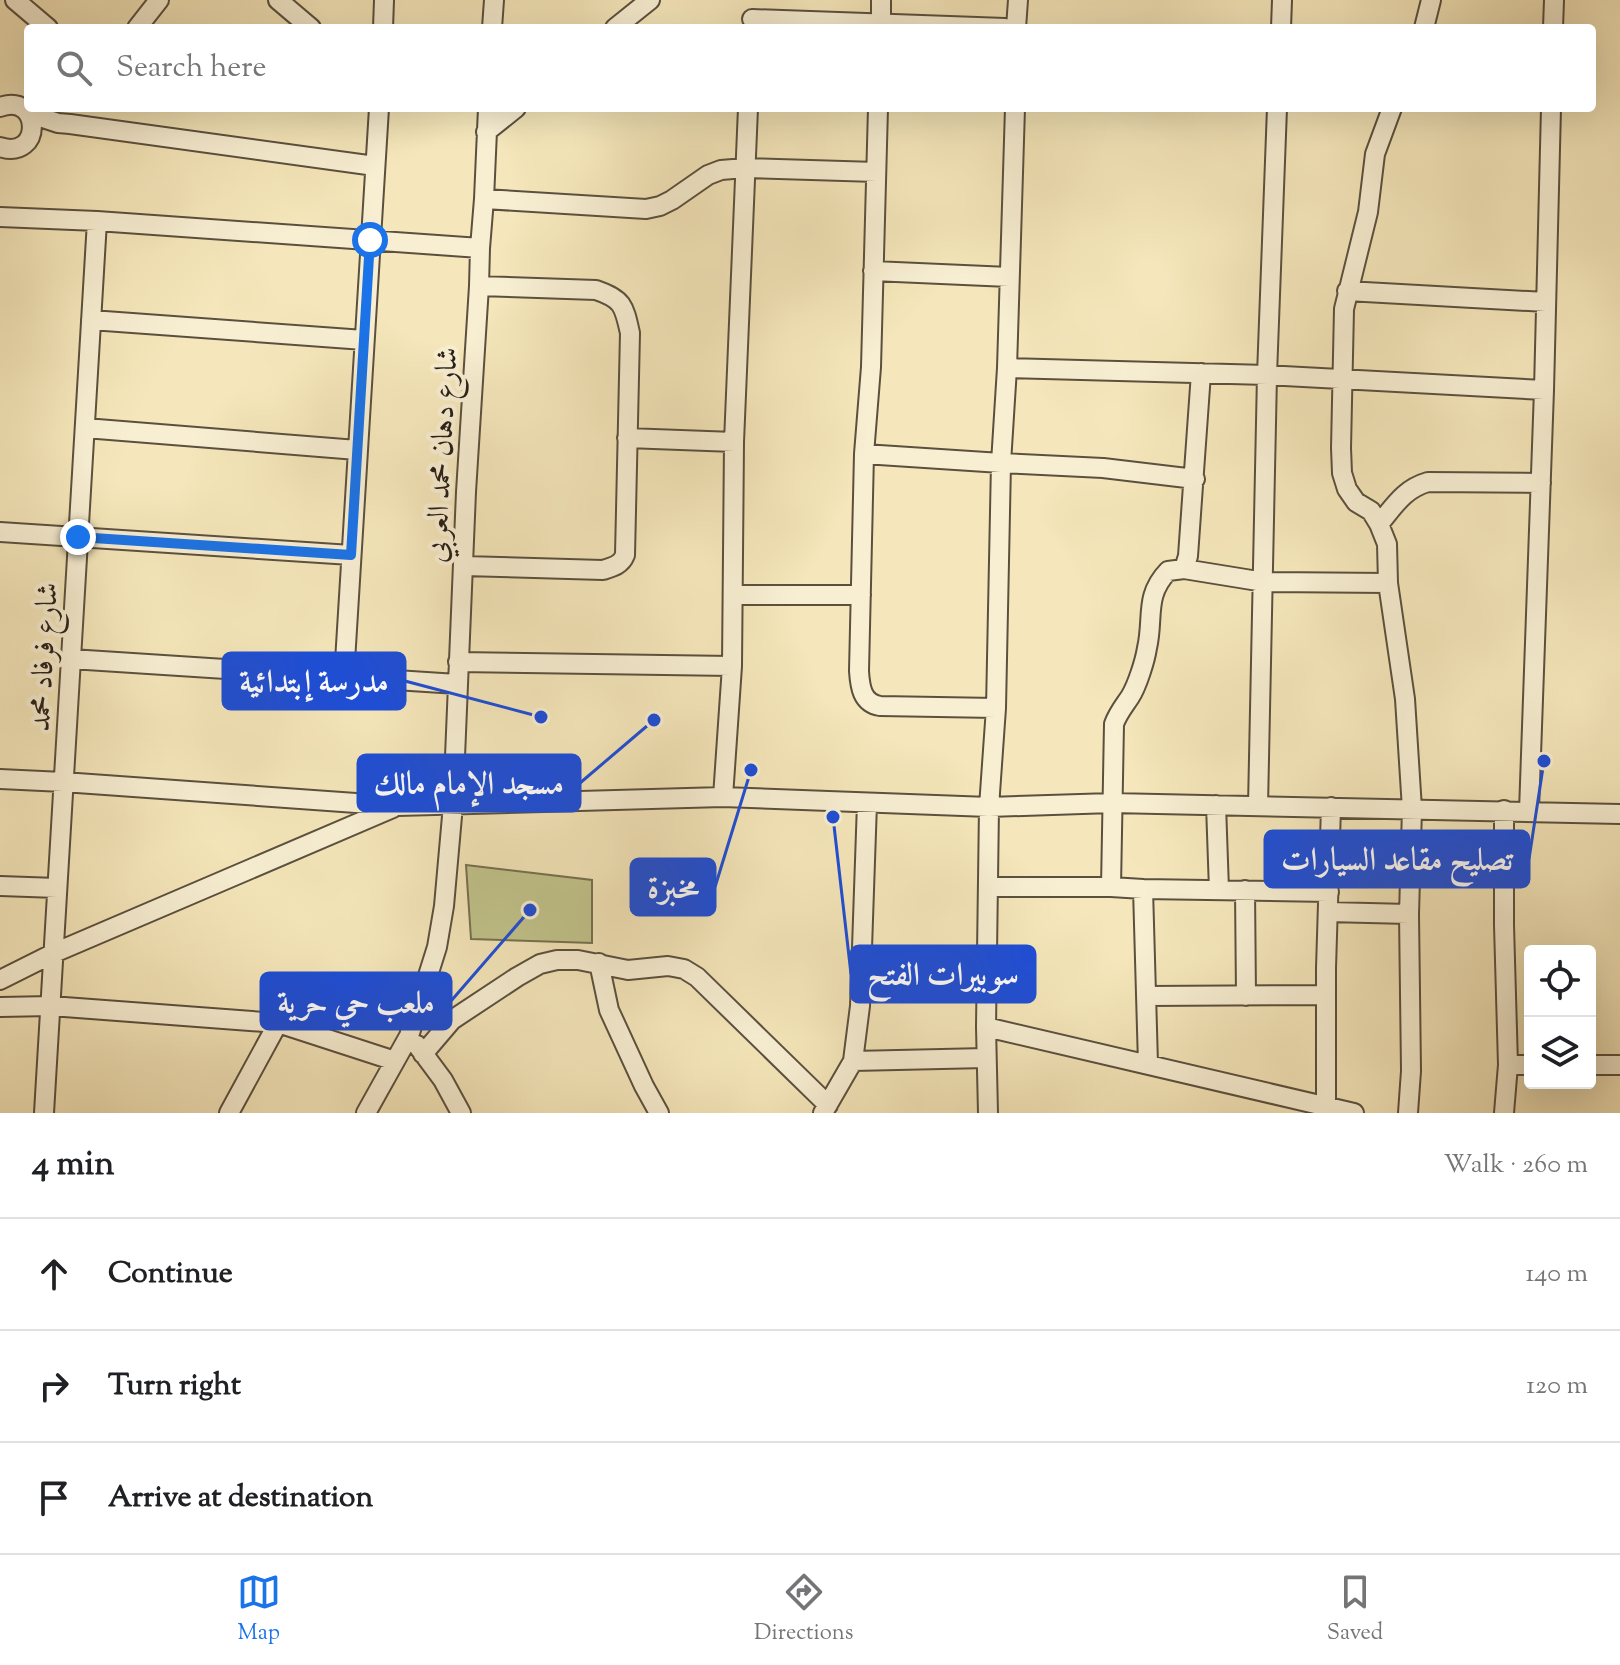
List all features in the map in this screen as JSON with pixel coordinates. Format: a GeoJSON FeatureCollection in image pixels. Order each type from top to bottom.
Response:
{"type":"FeatureCollection","features":[{"type":"Feature","properties":{"kind":"street"},"geometry":{"type":"LineString","coordinates":[[15,0],[43,24]]}},
{"type":"Feature","properties":{"kind":"street"},"geometry":{"type":"LineString","coordinates":[[278,0],[306,24]]}},
{"type":"Feature","properties":{"kind":"street"},"geometry":{"type":"LineString","coordinates":[[383,24],[384,0]]}},
{"type":"Feature","properties":{"kind":"street"},"geometry":{"type":"LineString","coordinates":[[492,24],[494,0]]}},
{"type":"Feature","properties":{"kind":"street"},"geometry":{"type":"LineString","coordinates":[[620,24],[650,0]]}},
{"type":"Feature","properties":{"kind":"street"},"geometry":{"type":"LineString","coordinates":[[881,0],[881,24]]}},
{"type":"Feature","properties":{"kind":"street"},"geometry":{"type":"LineString","coordinates":[[1016,24],[1018,0]]}},
{"type":"Feature","properties":{"kind":"street"},"geometry":{"type":"LineString","coordinates":[[1281,24],[1282,0]]}},
{"type":"Feature","properties":{"kind":"street"},"geometry":{"type":"LineString","coordinates":[[1425,24],[1431,0]]}},
{"type":"Feature","properties":{"kind":"street"},"geometry":{"type":"LineString","coordinates":[[1553,24],[1554,0]]}},
{"type":"Feature","properties":{"kind":"street"},"geometry":{"type":"LineString","coordinates":[[139,24],[153,2]]}},
{"type":"Feature","properties":{"kind":"street"},"geometry":{"type":"LineString","coordinates":[[752,16],[855,24]]}},
{"type":"Feature","properties":{"kind":"street"},"geometry":{"type":"LineString","coordinates":[[1,104],[13,104],[24,110]]}},
{"type":"Feature","properties":{"kind":"street"},"geometry":{"type":"LineString","coordinates":[[344,678],[379,112]]}},
{"type":"Feature","properties":{"kind":"street","name":"شارع دهان محمد العربي"},"geometry":{"type":"LineString","coordinates":[[366,1113],[409,1036],[437,947],[448,877],[488,112]]}},
{"type":"Feature","properties":{"kind":"street"},"geometry":{"type":"LineString","coordinates":[[486,132],[511,112]]}},
{"type":"Feature","properties":{"kind":"street"},"geometry":{"type":"LineString","coordinates":[[723,797],[732,666],[734,442],[748,112]]}},
{"type":"Feature","properties":{"kind":"street"},"geometry":{"type":"LineString","coordinates":[[878,112],[871,367],[864,454],[861,687],[870,703],[893,708],[996,708]]}},
{"type":"Feature","properties":{"kind":"street"},"geometry":{"type":"LineString","coordinates":[[988,1113],[989,807],[996,708],[1001,463],[1015,112]]}},
{"type":"Feature","properties":{"kind":"street"},"geometry":{"type":"LineString","coordinates":[[1258,806],[1267,375],[1277,112]]}},
{"type":"Feature","properties":{"kind":"street"},"geometry":{"type":"LineString","coordinates":[[1391,112],[1375,154],[1368,212],[1344,309],[1342,473],[1347,489],[1356,502],[1371,511],[1387,544],[1388,583],[1405,699],[1412,809],[1409,914],[1411,1071],[1408,1113]]}},
{"type":"Feature","properties":{"kind":"street"},"geometry":{"type":"LineString","coordinates":[[1529,811],[1551,112]]}},
{"type":"Feature","properties":{"kind":"street"},"geometry":{"type":"LineString","coordinates":[[28,113],[375,166]]}},
{"type":"Feature","properties":{"kind":"street"},"geometry":{"type":"LineString","coordinates":[[0,164],[15,144],[33,129],[28,113]]}},
{"type":"Feature","properties":{"kind":"street"},"geometry":{"type":"LineString","coordinates":[[15,144],[70,118]]}},
{"type":"Feature","properties":{"kind":"street"},"geometry":{"type":"LineString","coordinates":[[484,199],[646,209],[672,200],[708,175],[721,170],[876,172]]}},
{"type":"Feature","properties":{"kind":"street"},"geometry":{"type":"LineString","coordinates":[[0,217],[480,248]]}},
{"type":"Feature","properties":{"kind":"street","name":"شارع فرفاد محمد"},"geometry":{"type":"LineString","coordinates":[[44,1113],[97,221]]}},
{"type":"Feature","properties":{"kind":"street"},"geometry":{"type":"LineString","coordinates":[[873,271],[1009,277]]}},
{"type":"Feature","properties":{"kind":"street"},"geometry":{"type":"LineString","coordinates":[[464,566],[603,570],[616,566],[625,555],[630,333],[624,308],[613,295],[596,290],[479,286]]}},
{"type":"Feature","properties":{"kind":"street"},"geometry":{"type":"LineString","coordinates":[[1347,291],[1546,302]]}},
{"type":"Feature","properties":{"kind":"street"},"geometry":{"type":"LineString","coordinates":[[91,320],[364,340]]}},
{"type":"Feature","properties":{"kind":"street"},"geometry":{"type":"LineString","coordinates":[[1007,368],[1267,375],[1544,390]]}},
{"type":"Feature","properties":{"kind":"street"},"geometry":{"type":"LineString","coordinates":[[1184,569],[1195,479],[1201,373]]}},
{"type":"Feature","properties":{"kind":"street"},"geometry":{"type":"LineString","coordinates":[[85,428],[357,450]]}},
{"type":"Feature","properties":{"kind":"street"},"geometry":{"type":"LineString","coordinates":[[627,438],[734,442]]}},
{"type":"Feature","properties":{"kind":"street"},"geometry":{"type":"LineString","coordinates":[[864,454],[1103,468],[1195,479]]}},
{"type":"Feature","properties":{"kind":"street"},"geometry":{"type":"LineString","coordinates":[[1379,524],[1404,494],[1428,482],[1541,483]]}},
{"type":"Feature","properties":{"kind":"street"},"geometry":{"type":"LineString","coordinates":[[0,532],[351,555]]}},
{"type":"Feature","properties":{"kind":"street"},"geometry":{"type":"LineString","coordinates":[[1111,887],[1114,724],[1121,708],[1132,695],[1147,648],[1156,583],[1168,571],[1184,569],[1264,582],[1388,583]]}},
{"type":"Feature","properties":{"kind":"street"},"geometry":{"type":"LineString","coordinates":[[734,595],[861,595]]}},
{"type":"Feature","properties":{"kind":"street"},"geometry":{"type":"LineString","coordinates":[[71,659],[457,684]]}},
{"type":"Feature","properties":{"kind":"street"},"geometry":{"type":"LineString","coordinates":[[458,662],[732,666]]}},
{"type":"Feature","properties":{"kind":"street"},"geometry":{"type":"LineString","coordinates":[[0,779],[398,806],[723,797],[989,807],[1112,803],[1620,814]]}},
{"type":"Feature","properties":{"kind":"street"},"geometry":{"type":"LineString","coordinates":[[423,1054],[452,1020],[540,964],[567,960],[628,970],[668,966],[684,969],[697,977],[826,1109],[853,1061],[860,1006],[867,803]]}},
{"type":"Feature","properties":{"kind":"street"},"geometry":{"type":"LineString","coordinates":[[1216,805],[1219,890]]}},
{"type":"Feature","properties":{"kind":"street"},"geometry":{"type":"LineString","coordinates":[[0,980],[54,953],[398,806]]}},
{"type":"Feature","properties":{"kind":"street"},"geometry":{"type":"LineString","coordinates":[[1326,1106],[1331,807]]}},
{"type":"Feature","properties":{"kind":"street"},"geometry":{"type":"LineString","coordinates":[[1504,810],[1508,1065],[1504,1113]]}},
{"type":"Feature","properties":{"kind":"street"},"geometry":{"type":"LineString","coordinates":[[0,886],[57,888]]}},
{"type":"Feature","properties":{"kind":"street"},"geometry":{"type":"LineString","coordinates":[[988,887],[1329,892]]}},
{"type":"Feature","properties":{"kind":"street"},"geometry":{"type":"LineString","coordinates":[[1143,889],[1148,1064]]}},
{"type":"Feature","properties":{"kind":"street"},"geometry":{"type":"LineString","coordinates":[[1245,890],[1246,996]]}},
{"type":"Feature","properties":{"kind":"street"},"geometry":{"type":"LineString","coordinates":[[1328,912],[1409,914]]}},
{"type":"Feature","properties":{"kind":"street"},"geometry":{"type":"LineString","coordinates":[[599,963],[609,1010],[659,1113]]}},
{"type":"Feature","properties":{"kind":"street"},"geometry":{"type":"LineString","coordinates":[[1146,996],[1326,995]]}},
{"type":"Feature","properties":{"kind":"street"},"geometry":{"type":"LineString","coordinates":[[0,1007],[51,1006],[278,1023],[395,1061]]}},
{"type":"Feature","properties":{"kind":"street"},"geometry":{"type":"LineString","coordinates":[[229,1113],[278,1023]]}},
{"type":"Feature","properties":{"kind":"street"},"geometry":{"type":"LineString","coordinates":[[986,1027],[1354,1113]]}},
{"type":"Feature","properties":{"kind":"street"},"geometry":{"type":"LineString","coordinates":[[409,1036],[443,1080],[461,1113]]}},
{"type":"Feature","properties":{"kind":"street"},"geometry":{"type":"LineString","coordinates":[[853,1061],[986,1058]]}},
{"type":"Feature","properties":{"kind":"street"},"geometry":{"type":"LineString","coordinates":[[1508,1065],[1524,1065]]}},
{"type":"Feature","properties":{"kind":"street"},"geometry":{"type":"LineString","coordinates":[[1596,1065],[1620,1065]]}},
{"type":"Feature","properties":{"kind":"green space"},"geometry":{"type":"Polygon","coordinates":[[[466,865],[592,880],[592,943],[471,939],[466,865]]]}},
{"type":"Feature","properties":{"kind":"place","name":"مدرسة إبتدائية"},"geometry":{"type":"Point","coordinates":[541,717]}},
{"type":"Feature","properties":{"kind":"place","name":"مسجد الإمام مالك"},"geometry":{"type":"Point","coordinates":[654,720]}},
{"type":"Feature","properties":{"kind":"place","name":"تصليح مقاعد السيارات"},"geometry":{"type":"Point","coordinates":[1544,761]}},
{"type":"Feature","properties":{"kind":"place","name":"مخبزة"},"geometry":{"type":"Point","coordinates":[751,770]}},
{"type":"Feature","properties":{"kind":"place","name":"سوبيرات الفتح"},"geometry":{"type":"Point","coordinates":[833,817]}},
{"type":"Feature","properties":{"kind":"place","name":"ملعب حي حرية"},"geometry":{"type":"Point","coordinates":[530,910]}},
{"type":"Feature","properties":{"kind":"route"},"geometry":{"type":"LineString","coordinates":[[78,537],[351,555],[370,240]]}}]}
